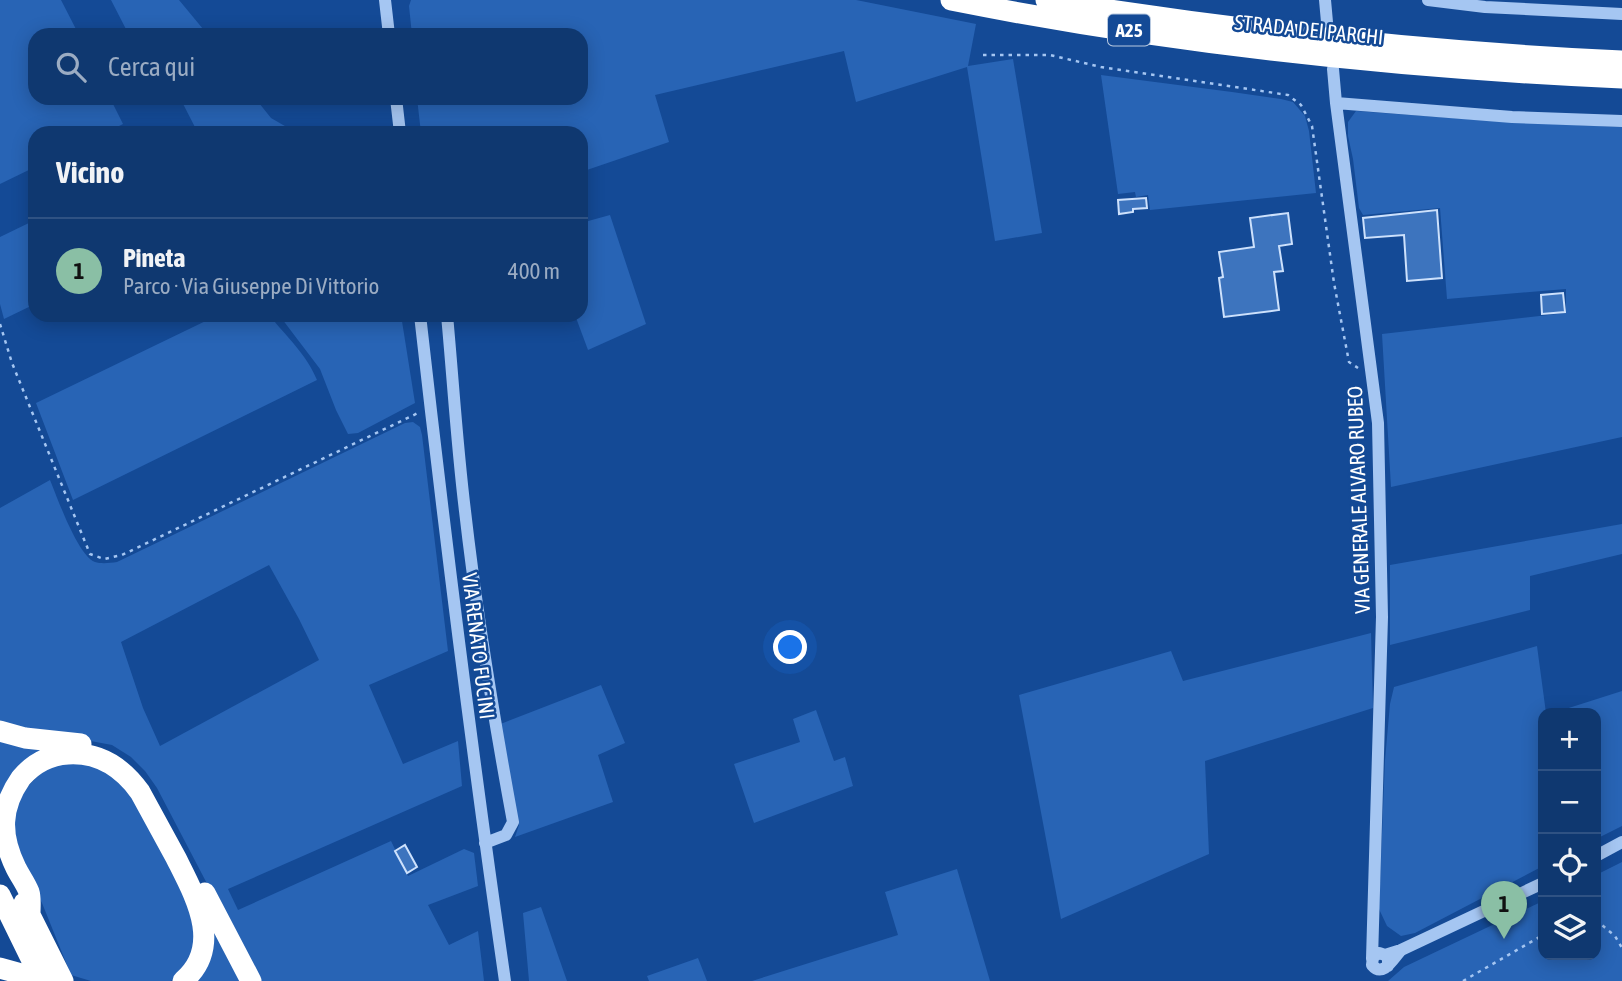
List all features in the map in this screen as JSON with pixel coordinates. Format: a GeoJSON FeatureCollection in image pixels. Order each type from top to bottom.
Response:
{"type":"FeatureCollection","features":[{"type":"Feature","properties":{"kind":"highway","name":"STRADA DEI PARCHI"},"geometry":{"type":"LineString","coordinates":[[951,0],[1131,31],[1354,50],[1490,70],[1622,78]]}},
{"type":"Feature","properties":{"kind":"highway","name":"STRADA DEI PARCHI"},"geometry":{"type":"LineString","coordinates":[[1046,0],[1174,20],[1306,45]]}},
{"type":"Feature","properties":{"kind":"highway","name":"STRADA DEI PARCHI"},"geometry":{"type":"LineString","coordinates":[[1354,50],[1622,61]]}},
{"type":"Feature","properties":{"kind":"highway"},"geometry":{"type":"LineString","coordinates":[[0,731],[24,738],[99,747],[125,760],[149,787],[251,981]]}},
{"type":"Feature","properties":{"kind":"highway"},"geometry":{"type":"LineString","coordinates":[[30,913],[30,894],[4,838],[4,811],[11,792],[28,770],[54,756],[82,755],[110,762],[131,780],[140,792],[194,894],[201,913],[204,932],[200,956],[194,969],[183,981]]}},
{"type":"Feature","properties":{"kind":"highway"},"geometry":{"type":"LineString","coordinates":[[0,862],[30,913],[63,981]]}},
{"type":"Feature","properties":{"kind":"highway"},"geometry":{"type":"LineString","coordinates":[[0,895],[44,981]]}},
{"type":"Feature","properties":{"kind":"highway"},"geometry":{"type":"LineString","coordinates":[[0,968],[44,981]]}},
{"type":"Feature","properties":{"kind":"street"},"geometry":{"type":"LineString","coordinates":[[385,0],[388,28]]}},
{"type":"Feature","properties":{"kind":"street"},"geometry":{"type":"LineString","coordinates":[[1325,0],[1327,22]]}},
{"type":"Feature","properties":{"kind":"street"},"geometry":{"type":"LineString","coordinates":[[1428,0],[1622,14]]}},
{"type":"Feature","properties":{"kind":"street","name":"VIA GENERALE ALVARO RUBEO"},"geometry":{"type":"LineString","coordinates":[[1333,69],[1378,422],[1382,617],[1373,932],[1380,964]]}},
{"type":"Feature","properties":{"kind":"street"},"geometry":{"type":"LineString","coordinates":[[1336,103],[1512,117],[1622,121]]}},
{"type":"Feature","properties":{"kind":"street"},"geometry":{"type":"LineString","coordinates":[[397,105],[399,126]]}},
{"type":"Feature","properties":{"kind":"street","name":"VIA RENATO FUCINI"},"geometry":{"type":"LineString","coordinates":[[421,322],[438,483],[505,981]]}},
{"type":"Feature","properties":{"kind":"street"},"geometry":{"type":"LineString","coordinates":[[448,322],[471,566],[513,822],[506,835],[485,843]]}},
{"type":"Feature","properties":{"kind":"street"},"geometry":{"type":"LineString","coordinates":[[1601,853],[1622,842]]}},
{"type":"Feature","properties":{"kind":"street"},"geometry":{"type":"LineString","coordinates":[[1370,981],[1380,964],[1401,950],[1538,885]]}},
{"type":"Feature","properties":{"kind":"path"},"geometry":{"type":"LineString","coordinates":[[983,55],[1050,55],[1101,67],[1288,95],[1301,104],[1312,126],[1349,362],[1372,379]]}},
{"type":"Feature","properties":{"kind":"path"},"geometry":{"type":"LineString","coordinates":[[0,324],[12,363],[90,554],[104,559],[122,555],[430,407]]}},
{"type":"Feature","properties":{"kind":"path"},"geometry":{"type":"LineString","coordinates":[[1601,924],[1615,936],[1622,948]]}},
{"type":"Feature","properties":{"kind":"path"},"geometry":{"type":"LineString","coordinates":[[1463,981],[1538,938]]}},
{"type":"Feature","properties":{"kind":"shaded area"},"geometry":{"type":"Polygon","coordinates":[[[0,0],[61,0],[75,28],[28,28],[28,105],[114,105],[123,124],[28,126],[28,170],[0,184],[0,0]]]}},
{"type":"Feature","properties":{"kind":"shaded area"},"geometry":{"type":"Polygon","coordinates":[[[111,0],[179,0],[202,28],[125,28],[111,0]]]}},
{"type":"Feature","properties":{"kind":"shaded area"},"geometry":{"type":"Polygon","coordinates":[[[411,0],[856,0],[976,24],[968,66],[1013,59],[1042,233],[995,241],[967,67],[856,102],[844,51],[655,95],[669,142],[588,170],[588,126],[420,126],[418,105],[588,105],[588,28],[411,28],[411,0]]]}},
{"type":"Feature","properties":{"kind":"shaded area"},"geometry":{"type":"Polygon","coordinates":[[[1101,75],[1293,102],[1305,116],[1309,131],[1316,193],[1150,210],[1148,195],[1136,197],[1135,192],[1118,194],[1101,75]]]}},
{"type":"Feature","properties":{"kind":"shaded area"},"geometry":{"type":"Polygon","coordinates":[[[184,105],[261,105],[271,118],[285,126],[194,126],[184,105]]]}},
{"type":"Feature","properties":{"kind":"shaded area"},"geometry":{"type":"Polygon","coordinates":[[[1356,111],[1622,127],[1622,437],[1391,487],[1382,334],[1566,313],[1566,289],[1447,299],[1440,208],[1363,215],[1359,208],[1348,136],[1348,122],[1356,111]]]}},
{"type":"Feature","properties":{"kind":"shaded area"},"geometry":{"type":"Polygon","coordinates":[[[610,215],[646,324],[588,350],[578,322],[588,322],[588,221],[610,215]]]}},
{"type":"Feature","properties":{"kind":"shaded area"},"geometry":{"type":"Polygon","coordinates":[[[28,223],[28,307],[4,319],[0,304],[0,237],[28,223]]]}},
{"type":"Feature","properties":{"kind":"shaded area"},"geometry":{"type":"Polygon","coordinates":[[[204,322],[275,322],[302,354],[317,380],[73,500],[36,403],[204,322]]]}},
{"type":"Feature","properties":{"kind":"shaded area"},"geometry":{"type":"Polygon","coordinates":[[[284,322],[402,322],[415,403],[358,433],[348,434],[320,369],[284,322]]]}},
{"type":"Feature","properties":{"kind":"shaded area"},"geometry":{"type":"Polygon","coordinates":[[[413,422],[420,427],[422,435],[448,651],[369,685],[403,764],[458,741],[462,786],[228,889],[238,910],[391,841],[408,876],[464,849],[474,853],[478,886],[428,905],[449,945],[478,931],[484,981],[258,981],[157,788],[131,757],[112,745],[0,724],[0,508],[50,480],[69,525],[88,557],[97,563],[117,562],[405,423],[413,422]],[[269,565],[121,642],[143,708],[160,746],[319,660],[269,565]]]}},
{"type":"Feature","properties":{"kind":"shaded area"},"geometry":{"type":"Polygon","coordinates":[[[1622,524],[1622,554],[1530,576],[1530,610],[1390,645],[1390,565],[1622,524]]]}},
{"type":"Feature","properties":{"kind":"shaded area"},"geometry":{"type":"Polygon","coordinates":[[[1371,633],[1373,708],[1205,761],[1209,854],[1061,919],[1019,695],[1171,651],[1183,681],[1371,633]]]}},
{"type":"Feature","properties":{"kind":"shaded area"},"geometry":{"type":"Polygon","coordinates":[[[1537,646],[1545,708],[1538,708],[1538,869],[1415,933],[1401,936],[1387,926],[1379,909],[1385,760],[1394,687],[1537,646]]]}},
{"type":"Feature","properties":{"kind":"shaded area"},"geometry":{"type":"Polygon","coordinates":[[[601,685],[625,743],[598,755],[613,802],[515,837],[519,825],[498,725],[601,685]]]}},
{"type":"Feature","properties":{"kind":"shaded area"},"geometry":{"type":"Polygon","coordinates":[[[1622,691],[1622,826],[1601,836],[1601,708],[1569,708],[1622,691]]]}},
{"type":"Feature","properties":{"kind":"shaded area"},"geometry":{"type":"Polygon","coordinates":[[[816,710],[834,761],[845,757],[853,786],[754,823],[734,764],[800,742],[793,719],[816,710]]]}},
{"type":"Feature","properties":{"kind":"shaded area"},"geometry":{"type":"Polygon","coordinates":[[[0,736],[47,746],[16,768],[0,802],[0,736]]]}},
{"type":"Feature","properties":{"kind":"shaded area"},"geometry":{"type":"Polygon","coordinates":[[[55,759],[118,770],[185,882],[196,948],[174,979],[91,981],[71,975],[42,903],[21,863],[10,804],[55,759]]]}},
{"type":"Feature","properties":{"kind":"shaded area"},"geometry":{"type":"Polygon","coordinates":[[[1622,862],[1622,981],[1388,981],[1404,967],[1538,903],[1538,960],[1601,960],[1601,872],[1622,862]]]}},
{"type":"Feature","properties":{"kind":"shaded area"},"geometry":{"type":"Polygon","coordinates":[[[957,869],[990,981],[752,981],[898,935],[885,892],[957,869]]]}},
{"type":"Feature","properties":{"kind":"shaded area"},"geometry":{"type":"Polygon","coordinates":[[[541,907],[567,981],[529,981],[523,913],[541,907]]]}},
{"type":"Feature","properties":{"kind":"shaded area"},"geometry":{"type":"Polygon","coordinates":[[[211,925],[241,981],[187,981],[211,925]]]}},
{"type":"Feature","properties":{"kind":"shaded area"},"geometry":{"type":"Polygon","coordinates":[[[698,958],[707,981],[649,981],[647,976],[698,958]]]}},
{"type":"Feature","properties":{"kind":"building"},"geometry":{"type":"Polygon","coordinates":[[[1146,198],[1147,208],[1119,214],[1118,200],[1146,198]]]}},
{"type":"Feature","properties":{"kind":"building"},"geometry":{"type":"Polygon","coordinates":[[[1437,210],[1442,278],[1407,281],[1404,235],[1365,238],[1363,218],[1437,210]]]}},
{"type":"Feature","properties":{"kind":"building"},"geometry":{"type":"Polygon","coordinates":[[[1288,213],[1292,244],[1279,246],[1283,271],[1274,272],[1279,310],[1224,317],[1219,252],[1254,247],[1250,218],[1288,213]]]}},
{"type":"Feature","properties":{"kind":"building"},"geometry":{"type":"Polygon","coordinates":[[[1563,293],[1565,312],[1542,314],[1541,295],[1563,293]]]}},
{"type":"Feature","properties":{"kind":"building"},"geometry":{"type":"Polygon","coordinates":[[[405,845],[417,867],[407,873],[395,851],[405,845]]]}},
{"type":"Feature","properties":{"kind":"place","name":"Pineta"},"geometry":{"type":"Point","coordinates":[1504,939]}}]}
